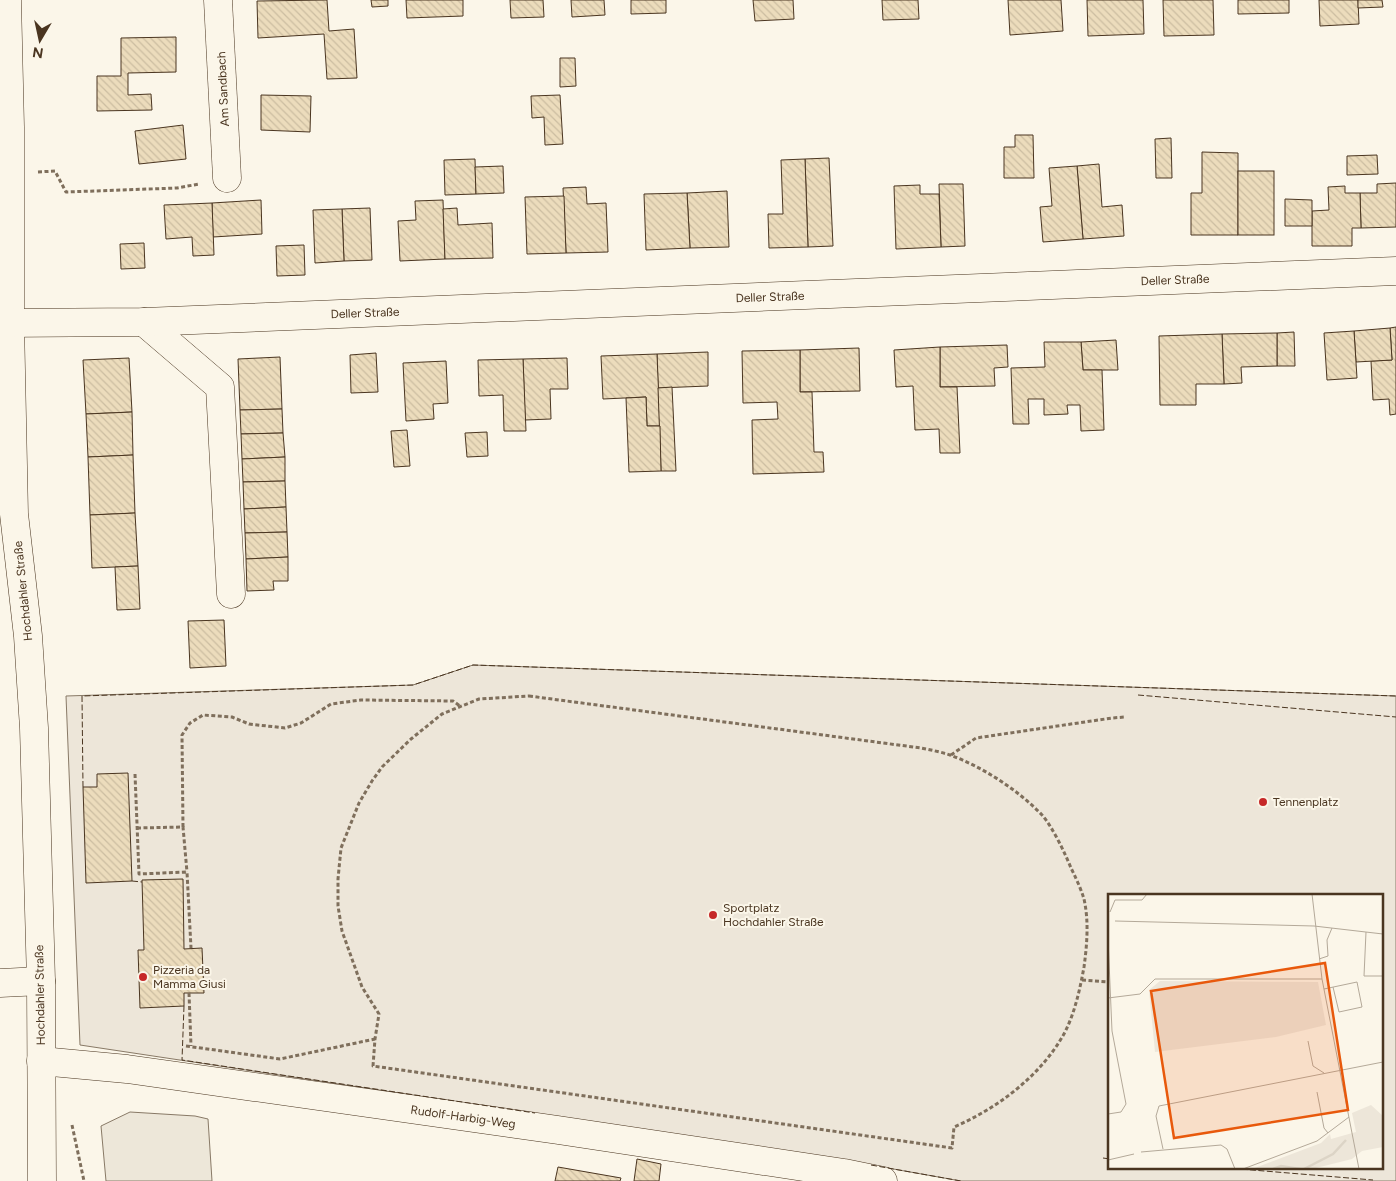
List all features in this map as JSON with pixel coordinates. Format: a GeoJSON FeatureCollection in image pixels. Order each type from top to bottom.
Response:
{"type":"FeatureCollection","features":[{"type":"Feature","properties":{"kind":"street","name":"Hochdahler Straße"},"geometry":{"type":"LineString","coordinates":[[7,0],[10,173],[5,323],[14,514],[28,636],[34,728],[42,1061],[42,1181]]}},
{"type":"Feature","properties":{"kind":"street","name":"Am Sandbach"},"geometry":{"type":"LineString","coordinates":[[218,0],[227,178]]}},
{"type":"Feature","properties":{"kind":"street","name":"Deller Straße"},"geometry":{"type":"LineString","coordinates":[[5,323],[144,322],[1396,271]]}},
{"type":"Feature","properties":{"kind":"street"},"geometry":{"type":"LineString","coordinates":[[144,322],[220,386],[231,594]]}},
{"type":"Feature","properties":{"kind":"street"},"geometry":{"type":"LineString","coordinates":[[0,983],[40,981]]}},
{"type":"Feature","properties":{"kind":"street","name":"Rudolf-Harbig-Weg"},"geometry":{"type":"LineString","coordinates":[[42,1061],[127,1069],[558,1130],[844,1173],[883,1181]]}},
{"type":"Feature","properties":{"kind":"path"},"geometry":{"type":"LineString","coordinates":[[10,173],[55,171],[66,192],[177,188],[227,178]]}},
{"type":"Feature","properties":{"kind":"path"},"geometry":{"type":"LineString","coordinates":[[529,696],[911,747],[950,755],[989,773],[1043,816],[1067,858],[1083,897],[1087,931],[1086,956],[1082,980],[1076,1004],[1067,1027],[1045,1061],[1008,1095],[982,1113],[954,1127],[952,1148],[373,1066],[375,1039],[380,1014],[362,987],[341,923],[338,906],[338,879],[341,848],[359,803],[372,781],[382,768],[411,739],[442,714],[480,698],[529,696]]}},
{"type":"Feature","properties":{"kind":"path"},"geometry":{"type":"LineString","coordinates":[[191,948],[183,827],[182,735],[190,723],[203,715],[232,717],[249,724],[286,728],[301,723],[331,704],[361,700],[452,701],[460,706]]}},
{"type":"Feature","properties":{"kind":"path"},"geometry":{"type":"LineString","coordinates":[[950,755],[976,738],[1125,717]]}},
{"type":"Feature","properties":{"kind":"path"},"geometry":{"type":"LineString","coordinates":[[135,774],[139,874],[187,872]]}},
{"type":"Feature","properties":{"kind":"path"},"geometry":{"type":"LineString","coordinates":[[137,828],[183,827]]}},
{"type":"Feature","properties":{"kind":"path"},"geometry":{"type":"LineString","coordinates":[[1082,980],[1108,982]]}},
{"type":"Feature","properties":{"kind":"path"},"geometry":{"type":"LineString","coordinates":[[189,993],[191,1046]]}},
{"type":"Feature","properties":{"kind":"path"},"geometry":{"type":"LineString","coordinates":[[183,1046],[280,1059],[375,1039]]}},
{"type":"Feature","properties":{"kind":"path"},"geometry":{"type":"LineString","coordinates":[[71,1119],[84,1181]]}},
{"type":"Feature","properties":{"kind":"shaded area"},"geometry":{"type":"Polygon","coordinates":[[[473,665],[1396,696],[1396,1181],[961,1181],[837,1159],[80,1045],[66,696],[413,685],[473,665]]]}},
{"type":"Feature","properties":{"kind":"shaded area"},"geometry":{"type":"Polygon","coordinates":[[[130,1112],[195,1116],[208,1119],[212,1181],[106,1181],[101,1126],[130,1112]]]}},
{"type":"Feature","properties":{"kind":"building"},"geometry":{"type":"Polygon","coordinates":[[[327,0],[329,31],[354,29],[357,78],[327,79],[324,34],[258,38],[257,1],[327,0]]]}},
{"type":"Feature","properties":{"kind":"building"},"geometry":{"type":"Polygon","coordinates":[[[371,0],[388,0],[388,6],[372,7],[371,0]]]}},
{"type":"Feature","properties":{"kind":"building"},"geometry":{"type":"Polygon","coordinates":[[[406,0],[463,0],[463,16],[407,18],[406,0]]]}},
{"type":"Feature","properties":{"kind":"building"},"geometry":{"type":"Polygon","coordinates":[[[510,0],[543,0],[544,17],[511,18],[510,0]]]}},
{"type":"Feature","properties":{"kind":"building"},"geometry":{"type":"Polygon","coordinates":[[[571,0],[604,0],[605,15],[572,17],[571,0]]]}},
{"type":"Feature","properties":{"kind":"building"},"geometry":{"type":"Polygon","coordinates":[[[631,0],[666,0],[666,13],[631,14],[631,0]]]}},
{"type":"Feature","properties":{"kind":"building"},"geometry":{"type":"Polygon","coordinates":[[[753,0],[793,0],[794,19],[755,21],[753,0]]]}},
{"type":"Feature","properties":{"kind":"building"},"geometry":{"type":"Polygon","coordinates":[[[882,0],[918,0],[919,19],[883,20],[882,0]]]}},
{"type":"Feature","properties":{"kind":"building"},"geometry":{"type":"Polygon","coordinates":[[[1008,0],[1061,0],[1063,31],[1010,35],[1008,0]]]}},
{"type":"Feature","properties":{"kind":"building"},"geometry":{"type":"Polygon","coordinates":[[[1087,0],[1143,0],[1144,34],[1088,36],[1087,0]]]}},
{"type":"Feature","properties":{"kind":"building"},"geometry":{"type":"Polygon","coordinates":[[[1163,0],[1213,0],[1214,35],[1164,36],[1163,0]]]}},
{"type":"Feature","properties":{"kind":"building"},"geometry":{"type":"Polygon","coordinates":[[[1238,0],[1289,0],[1289,13],[1238,14],[1238,0]]]}},
{"type":"Feature","properties":{"kind":"building"},"geometry":{"type":"Polygon","coordinates":[[[1319,0],[1358,0],[1359,24],[1320,26],[1319,0]]]}},
{"type":"Feature","properties":{"kind":"building"},"geometry":{"type":"Polygon","coordinates":[[[1358,0],[1382,0],[1383,7],[1358,8],[1358,0]]]}},
{"type":"Feature","properties":{"kind":"building"},"geometry":{"type":"Polygon","coordinates":[[[176,37],[176,72],[128,73],[128,95],[151,94],[152,110],[97,111],[97,76],[121,76],[121,38],[176,37]]]}},
{"type":"Feature","properties":{"kind":"building"},"geometry":{"type":"Polygon","coordinates":[[[560,58],[575,58],[576,86],[560,87],[560,58]]]}},
{"type":"Feature","properties":{"kind":"building"},"geometry":{"type":"Polygon","coordinates":[[[261,95],[311,96],[310,132],[261,130],[261,95]]]}},
{"type":"Feature","properties":{"kind":"building"},"geometry":{"type":"Polygon","coordinates":[[[560,95],[563,144],[545,145],[544,117],[532,118],[531,96],[560,95]]]}},
{"type":"Feature","properties":{"kind":"building"},"geometry":{"type":"Polygon","coordinates":[[[183,125],[186,159],[139,164],[135,131],[183,125]]]}},
{"type":"Feature","properties":{"kind":"building"},"geometry":{"type":"Polygon","coordinates":[[[1015,135],[1033,135],[1034,178],[1004,178],[1004,147],[1015,147],[1015,135]]]}},
{"type":"Feature","properties":{"kind":"building"},"geometry":{"type":"Polygon","coordinates":[[[1171,138],[1172,178],[1156,178],[1155,139],[1171,138]]]}},
{"type":"Feature","properties":{"kind":"building"},"geometry":{"type":"Polygon","coordinates":[[[1202,152],[1238,153],[1238,235],[1191,235],[1191,193],[1202,193],[1202,152]]]}},
{"type":"Feature","properties":{"kind":"building"},"geometry":{"type":"Polygon","coordinates":[[[1377,155],[1378,174],[1347,175],[1347,156],[1377,155]]]}},
{"type":"Feature","properties":{"kind":"building"},"geometry":{"type":"Polygon","coordinates":[[[829,158],[833,246],[808,247],[805,159],[829,158]]]}},
{"type":"Feature","properties":{"kind":"building"},"geometry":{"type":"Polygon","coordinates":[[[475,159],[476,194],[445,195],[444,160],[475,159]]]}},
{"type":"Feature","properties":{"kind":"building"},"geometry":{"type":"Polygon","coordinates":[[[805,159],[808,247],[769,248],[768,214],[783,214],[781,160],[805,159]]]}},
{"type":"Feature","properties":{"kind":"building"},"geometry":{"type":"Polygon","coordinates":[[[1099,164],[1102,207],[1122,205],[1124,236],[1083,239],[1077,166],[1099,164]]]}},
{"type":"Feature","properties":{"kind":"building"},"geometry":{"type":"Polygon","coordinates":[[[503,166],[504,193],[476,194],[475,167],[503,166]]]}},
{"type":"Feature","properties":{"kind":"building"},"geometry":{"type":"Polygon","coordinates":[[[1077,166],[1083,239],[1043,242],[1040,207],[1052,206],[1049,168],[1077,166]]]}},
{"type":"Feature","properties":{"kind":"building"},"geometry":{"type":"Polygon","coordinates":[[[1238,171],[1274,171],[1274,235],[1238,235],[1238,171]]]}},
{"type":"Feature","properties":{"kind":"building"},"geometry":{"type":"Polygon","coordinates":[[[1396,183],[1396,227],[1361,228],[1360,193],[1377,193],[1377,184],[1396,183]]]}},
{"type":"Feature","properties":{"kind":"building"},"geometry":{"type":"Polygon","coordinates":[[[939,184],[963,184],[965,246],[941,247],[939,184]]]}},
{"type":"Feature","properties":{"kind":"building"},"geometry":{"type":"Polygon","coordinates":[[[920,185],[920,194],[939,194],[941,247],[896,249],[894,186],[920,185]]]}},
{"type":"Feature","properties":{"kind":"building"},"geometry":{"type":"Polygon","coordinates":[[[1345,186],[1345,193],[1360,193],[1361,228],[1352,228],[1352,246],[1312,246],[1312,211],[1329,210],[1328,187],[1345,186]]]}},
{"type":"Feature","properties":{"kind":"building"},"geometry":{"type":"Polygon","coordinates":[[[586,187],[587,204],[606,203],[608,252],[566,253],[563,188],[586,187]]]}},
{"type":"Feature","properties":{"kind":"building"},"geometry":{"type":"Polygon","coordinates":[[[727,191],[729,247],[690,248],[687,193],[727,191]]]}},
{"type":"Feature","properties":{"kind":"building"},"geometry":{"type":"Polygon","coordinates":[[[687,193],[690,248],[646,250],[644,194],[687,193]]]}},
{"type":"Feature","properties":{"kind":"building"},"geometry":{"type":"Polygon","coordinates":[[[564,196],[566,253],[527,254],[525,197],[564,196]]]}},
{"type":"Feature","properties":{"kind":"building"},"geometry":{"type":"Polygon","coordinates":[[[1285,199],[1312,200],[1312,226],[1285,226],[1285,199]]]}},
{"type":"Feature","properties":{"kind":"building"},"geometry":{"type":"Polygon","coordinates":[[[261,200],[262,234],[213,237],[212,203],[261,200]]]}},
{"type":"Feature","properties":{"kind":"building"},"geometry":{"type":"Polygon","coordinates":[[[443,200],[445,259],[400,261],[398,221],[416,220],[415,201],[443,200]]]}},
{"type":"Feature","properties":{"kind":"building"},"geometry":{"type":"Polygon","coordinates":[[[212,203],[214,255],[193,256],[192,237],[166,239],[164,205],[212,203]]]}},
{"type":"Feature","properties":{"kind":"building"},"geometry":{"type":"Polygon","coordinates":[[[370,208],[372,260],[344,261],[342,209],[370,208]]]}},
{"type":"Feature","properties":{"kind":"building"},"geometry":{"type":"Polygon","coordinates":[[[457,208],[458,225],[492,223],[493,258],[445,259],[443,209],[457,208]]]}},
{"type":"Feature","properties":{"kind":"building"},"geometry":{"type":"Polygon","coordinates":[[[342,209],[344,261],[315,263],[313,210],[342,209]]]}},
{"type":"Feature","properties":{"kind":"building"},"geometry":{"type":"Polygon","coordinates":[[[144,243],[145,268],[121,269],[120,244],[144,243]]]}},
{"type":"Feature","properties":{"kind":"building"},"geometry":{"type":"Polygon","coordinates":[[[304,245],[305,275],[277,276],[276,246],[304,245]]]}},
{"type":"Feature","properties":{"kind":"building"},"geometry":{"type":"Polygon","coordinates":[[[1396,327],[1396,414],[1390,415],[1389,399],[1373,400],[1371,361],[1392,360],[1390,328],[1396,327]]]}},
{"type":"Feature","properties":{"kind":"building"},"geometry":{"type":"Polygon","coordinates":[[[1390,328],[1392,360],[1356,362],[1354,331],[1390,328]]]}},
{"type":"Feature","properties":{"kind":"building"},"geometry":{"type":"Polygon","coordinates":[[[1354,331],[1357,378],[1327,380],[1324,333],[1354,331]]]}},
{"type":"Feature","properties":{"kind":"building"},"geometry":{"type":"Polygon","coordinates":[[[1294,332],[1295,366],[1277,366],[1277,333],[1294,332]]]}},
{"type":"Feature","properties":{"kind":"building"},"geometry":{"type":"Polygon","coordinates":[[[1277,333],[1277,366],[1241,367],[1242,383],[1224,384],[1222,334],[1277,333]]]}},
{"type":"Feature","properties":{"kind":"building"},"geometry":{"type":"Polygon","coordinates":[[[1222,334],[1224,384],[1196,384],[1196,405],[1160,405],[1159,336],[1222,334]]]}},
{"type":"Feature","properties":{"kind":"building"},"geometry":{"type":"Polygon","coordinates":[[[1116,340],[1118,370],[1083,370],[1081,342],[1116,340]]]}},
{"type":"Feature","properties":{"kind":"building"},"geometry":{"type":"Polygon","coordinates":[[[1044,342],[1081,342],[1083,370],[1102,370],[1104,430],[1081,431],[1080,405],[1067,405],[1068,414],[1044,415],[1044,399],[1028,399],[1029,424],[1013,424],[1011,368],[1045,367],[1044,342]]]}},
{"type":"Feature","properties":{"kind":"building"},"geometry":{"type":"Polygon","coordinates":[[[1007,345],[1008,367],[994,368],[995,386],[940,387],[940,347],[1007,345]]]}},
{"type":"Feature","properties":{"kind":"building"},"geometry":{"type":"Polygon","coordinates":[[[940,347],[940,387],[957,387],[960,453],[940,453],[939,429],[915,430],[913,386],[896,387],[894,350],[940,347]]]}},
{"type":"Feature","properties":{"kind":"building"},"geometry":{"type":"Polygon","coordinates":[[[859,348],[860,391],[800,392],[800,350],[859,348]]]}},
{"type":"Feature","properties":{"kind":"building"},"geometry":{"type":"Polygon","coordinates":[[[800,350],[800,392],[812,392],[814,452],[823,452],[824,472],[753,474],[752,420],[778,419],[777,402],[743,403],[742,351],[800,350]]]}},
{"type":"Feature","properties":{"kind":"building"},"geometry":{"type":"Polygon","coordinates":[[[708,352],[708,386],[658,388],[657,354],[708,352]]]}},
{"type":"Feature","properties":{"kind":"building"},"geometry":{"type":"Polygon","coordinates":[[[376,353],[378,392],[351,393],[350,355],[376,353]]]}},
{"type":"Feature","properties":{"kind":"building"},"geometry":{"type":"Polygon","coordinates":[[[657,354],[660,426],[647,426],[646,397],[603,399],[601,356],[657,354]]]}},
{"type":"Feature","properties":{"kind":"building"},"geometry":{"type":"Polygon","coordinates":[[[280,357],[282,409],[240,410],[238,359],[280,357]]]}},
{"type":"Feature","properties":{"kind":"building"},"geometry":{"type":"Polygon","coordinates":[[[129,358],[132,412],[86,414],[83,360],[129,358]]]}},
{"type":"Feature","properties":{"kind":"building"},"geometry":{"type":"Polygon","coordinates":[[[567,358],[568,389],[550,389],[551,419],[525,420],[523,359],[567,358]]]}},
{"type":"Feature","properties":{"kind":"building"},"geometry":{"type":"Polygon","coordinates":[[[523,359],[526,431],[504,431],[503,395],[479,396],[478,360],[523,359]]]}},
{"type":"Feature","properties":{"kind":"building"},"geometry":{"type":"Polygon","coordinates":[[[446,361],[448,403],[433,404],[434,419],[406,421],[403,363],[446,361]]]}},
{"type":"Feature","properties":{"kind":"building"},"geometry":{"type":"Polygon","coordinates":[[[672,387],[676,471],[661,471],[658,388],[672,387]]]}},
{"type":"Feature","properties":{"kind":"building"},"geometry":{"type":"Polygon","coordinates":[[[646,397],[647,426],[660,426],[661,471],[629,472],[626,398],[646,397]]]}},
{"type":"Feature","properties":{"kind":"building"},"geometry":{"type":"Polygon","coordinates":[[[282,409],[283,433],[241,434],[240,410],[282,409]]]}},
{"type":"Feature","properties":{"kind":"building"},"geometry":{"type":"Polygon","coordinates":[[[132,412],[133,455],[88,457],[86,414],[132,412]]]}},
{"type":"Feature","properties":{"kind":"building"},"geometry":{"type":"Polygon","coordinates":[[[407,430],[410,466],[394,467],[391,431],[407,430]]]}},
{"type":"Feature","properties":{"kind":"building"},"geometry":{"type":"Polygon","coordinates":[[[487,432],[488,456],[467,457],[465,433],[487,432]]]}},
{"type":"Feature","properties":{"kind":"building"},"geometry":{"type":"Polygon","coordinates":[[[283,433],[285,457],[242,459],[241,434],[283,433]]]}},
{"type":"Feature","properties":{"kind":"building"},"geometry":{"type":"Polygon","coordinates":[[[133,455],[135,513],[90,515],[88,457],[133,455]]]}},
{"type":"Feature","properties":{"kind":"building"},"geometry":{"type":"Polygon","coordinates":[[[285,457],[285,481],[243,482],[242,459],[285,457]]]}},
{"type":"Feature","properties":{"kind":"building"},"geometry":{"type":"Polygon","coordinates":[[[285,481],[286,507],[244,509],[243,482],[285,481]]]}},
{"type":"Feature","properties":{"kind":"building"},"geometry":{"type":"Polygon","coordinates":[[[286,507],[287,532],[245,533],[244,509],[286,507]]]}},
{"type":"Feature","properties":{"kind":"building"},"geometry":{"type":"Polygon","coordinates":[[[135,513],[138,566],[92,568],[90,515],[135,513]]]}},
{"type":"Feature","properties":{"kind":"building"},"geometry":{"type":"Polygon","coordinates":[[[287,532],[288,557],[246,559],[245,533],[287,532]]]}},
{"type":"Feature","properties":{"kind":"building"},"geometry":{"type":"Polygon","coordinates":[[[288,557],[288,581],[273,581],[274,590],[247,591],[246,559],[288,557]]]}},
{"type":"Feature","properties":{"kind":"building"},"geometry":{"type":"Polygon","coordinates":[[[138,566],[140,609],[117,610],[115,567],[138,566]]]}},
{"type":"Feature","properties":{"kind":"building"},"geometry":{"type":"Polygon","coordinates":[[[224,620],[226,666],[190,668],[188,621],[224,620]]]}},
{"type":"Feature","properties":{"kind":"building"},"geometry":{"type":"Polygon","coordinates":[[[128,773],[132,881],[86,883],[83,787],[97,787],[97,774],[128,773]]]}},
{"type":"Feature","properties":{"kind":"building"},"geometry":{"type":"Polygon","coordinates":[[[183,879],[184,949],[202,948],[204,993],[184,993],[184,1006],[140,1008],[138,950],[144,950],[142,880],[183,879]]]}},
{"type":"Feature","properties":{"kind":"building"},"geometry":{"type":"Polygon","coordinates":[[[637,1159],[661,1164],[659,1181],[634,1181],[637,1159]]]}},
{"type":"Feature","properties":{"kind":"building"},"geometry":{"type":"Polygon","coordinates":[[[558,1167],[621,1178],[620,1181],[555,1181],[558,1167]]]}},
{"type":"Feature","properties":{"kind":"fence"},"geometry":{"type":"LineString","coordinates":[[83,787],[82,696],[413,685],[473,665],[1396,696]]}},
{"type":"Feature","properties":{"kind":"fence"},"geometry":{"type":"LineString","coordinates":[[1138,695],[1396,717]]}},
{"type":"Feature","properties":{"kind":"fence"},"geometry":{"type":"LineString","coordinates":[[132,881],[142,882]]}},
{"type":"Feature","properties":{"kind":"fence"},"geometry":{"type":"LineString","coordinates":[[184,1006],[182,1060],[535,1113]]}},
{"type":"Feature","properties":{"kind":"fence"},"geometry":{"type":"LineString","coordinates":[[1103,1158],[1108,1159]]}},
{"type":"Feature","properties":{"kind":"fence"},"geometry":{"type":"LineString","coordinates":[[871,1165],[961,1181]]}},
{"type":"Feature","properties":{"kind":"fence"},"geometry":{"type":"LineString","coordinates":[[1228,1168],[1373,1180]]}},
{"type":"Feature","properties":{"kind":"place","name":"Tennenplatz"},"geometry":{"type":"Point","coordinates":[1263,802]}},
{"type":"Feature","properties":{"kind":"place","name":"Sportplatz Hochdahler Straße"},"geometry":{"type":"Point","coordinates":[713,915]}},
{"type":"Feature","properties":{"kind":"place","name":"Pizzeria da Mamma Giusi"},"geometry":{"type":"Point","coordinates":[143,977]}}]}
